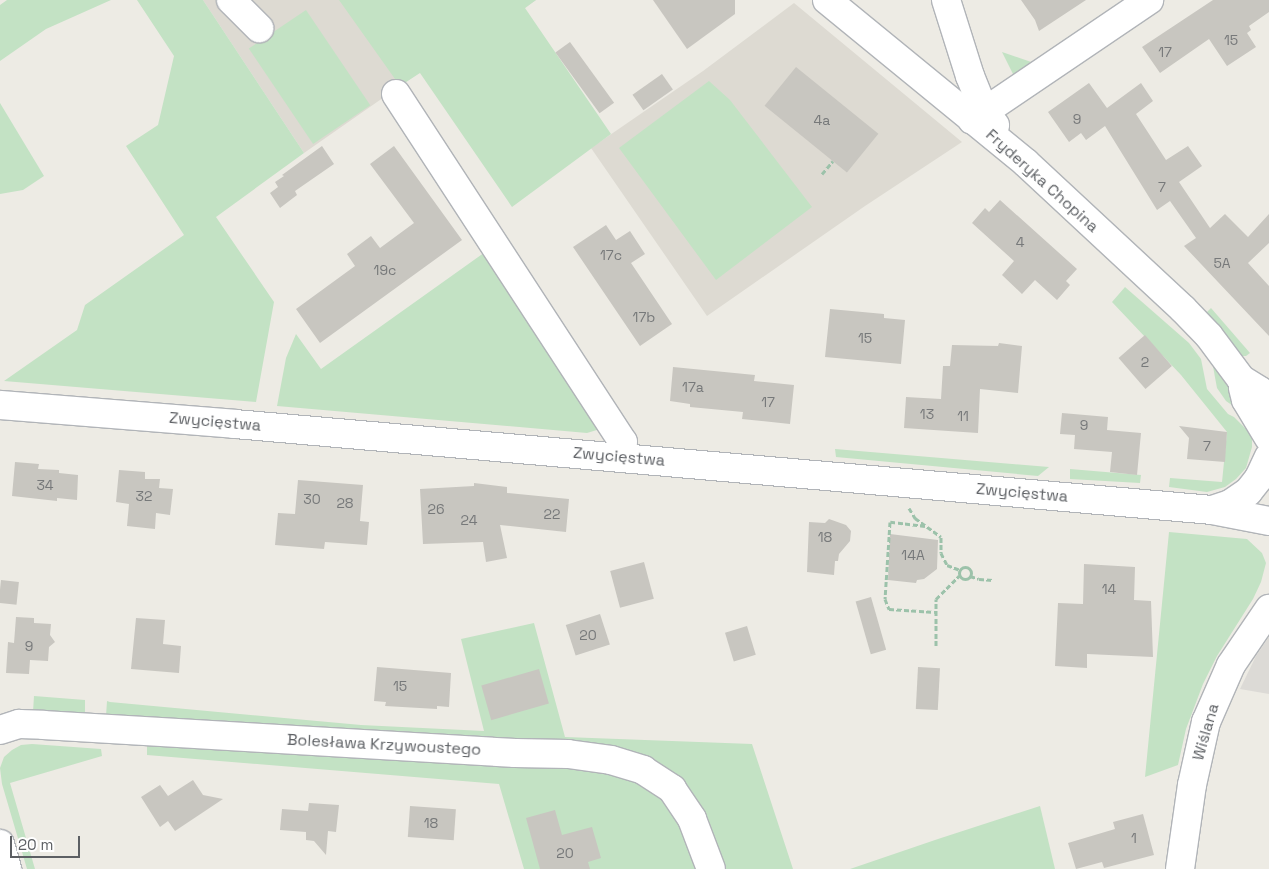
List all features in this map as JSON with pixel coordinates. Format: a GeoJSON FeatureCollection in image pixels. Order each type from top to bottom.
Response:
{"type":"FeatureCollection","features":[{"type":"Feature","properties":{"kind":"street"},"geometry":{"type":"LineString","coordinates":[[231,0],[259,28]]}},
{"type":"Feature","properties":{"kind":"street","name":"Fryderyka Chopina"},"geometry":{"type":"LineString","coordinates":[[826,0],[978,115],[1026,163],[1183,309],[1209,336],[1241,379],[1260,391],[1269,404]]}},
{"type":"Feature","properties":{"kind":"street"},"geometry":{"type":"LineString","coordinates":[[946,0],[978,115],[1149,0]]}},
{"type":"Feature","properties":{"kind":"street"},"geometry":{"type":"LineString","coordinates":[[396,94],[623,442],[621,457]]}},
{"type":"Feature","properties":{"kind":"street","name":"Fryderyka Chopina"},"geometry":{"type":"LineString","coordinates":[[1241,379],[1246,400],[1268,432]]}},
{"type":"Feature","properties":{"kind":"street","name":"Zwycięstwa"},"geometry":{"type":"LineString","coordinates":[[0,405],[621,457],[1252,518]]}},
{"type":"Feature","properties":{"kind":"street"},"geometry":{"type":"LineString","coordinates":[[1252,518],[1230,504],[1248,492],[1259,478],[1269,457]]}},
{"type":"Feature","properties":{"kind":"street","name":"Wiślana"},"geometry":{"type":"LineString","coordinates":[[1180,869],[1192,786],[1206,722],[1231,665],[1269,609]]}},
{"type":"Feature","properties":{"kind":"street","name":"Bolesława Krzywoustego"},"geometry":{"type":"LineString","coordinates":[[0,730],[19,724],[43,725],[568,754],[611,760],[643,770],[672,789],[692,819],[711,869]]}},
{"type":"Feature","properties":{"kind":"street"},"geometry":{"type":"LineString","coordinates":[[0,844],[8,869]]}},
{"type":"Feature","properties":{"kind":"path"},"geometry":{"type":"LineString","coordinates":[[822,174],[833,161]]}},
{"type":"Feature","properties":{"kind":"path"},"geometry":{"type":"LineString","coordinates":[[910,502],[911,514],[940,537],[941,553],[947,565],[960,570],[967,568],[971,572],[970,576]]}},
{"type":"Feature","properties":{"kind":"path"},"geometry":{"type":"LineString","coordinates":[[925,526],[890,522],[885,599],[889,609],[935,612]]}},
{"type":"Feature","properties":{"kind":"path"},"geometry":{"type":"LineString","coordinates":[[936,646],[935,604],[938,595],[959,576],[960,570]]}},
{"type":"Feature","properties":{"kind":"path"},"geometry":{"type":"LineString","coordinates":[[959,576],[966,579],[970,576]]}},
{"type":"Feature","properties":{"kind":"path"},"geometry":{"type":"LineString","coordinates":[[970,576],[979,580],[992,580]]}},
{"type":"Feature","properties":{"kind":"shaded area"},"geometry":{"type":"Polygon","coordinates":[[[203,0],[536,0],[525,8],[493,21],[304,153],[203,0]]]}},
{"type":"Feature","properties":{"kind":"shaded area"},"geometry":{"type":"Polygon","coordinates":[[[794,3],[962,142],[865,206],[707,316],[591,148],[703,71],[794,3]]]}},
{"type":"Feature","properties":{"kind":"shaded area"},"geometry":{"type":"Polygon","coordinates":[[[1269,637],[1269,694],[1240,689],[1256,656],[1269,637]]]}},
{"type":"Feature","properties":{"kind":"green space"},"geometry":{"type":"Polygon","coordinates":[[[7,0],[111,0],[46,29],[0,61],[0,5],[7,0]]]}},
{"type":"Feature","properties":{"kind":"green space"},"geometry":{"type":"Polygon","coordinates":[[[137,0],[203,0],[304,153],[216,217],[274,302],[256,402],[4,381],[77,330],[85,305],[184,235],[126,146],[158,125],[174,56],[137,0]]]}},
{"type":"Feature","properties":{"kind":"green space"},"geometry":{"type":"Polygon","coordinates":[[[339,0],[536,0],[525,8],[611,134],[512,207],[420,73],[400,86],[339,0]]]}},
{"type":"Feature","properties":{"kind":"green space"},"geometry":{"type":"Polygon","coordinates":[[[306,10],[370,105],[313,144],[249,49],[306,10]]]}},
{"type":"Feature","properties":{"kind":"green space"},"geometry":{"type":"Polygon","coordinates":[[[1002,52],[1037,64],[1014,76],[1002,52]]]}},
{"type":"Feature","properties":{"kind":"green space"},"geometry":{"type":"Polygon","coordinates":[[[709,81],[730,100],[812,207],[716,280],[619,148],[709,81]]]}},
{"type":"Feature","properties":{"kind":"green space"},"geometry":{"type":"Polygon","coordinates":[[[0,103],[44,176],[23,190],[0,194],[0,103]]]}},
{"type":"Feature","properties":{"kind":"green space"},"geometry":{"type":"Polygon","coordinates":[[[488,250],[600,429],[587,433],[277,406],[286,358],[296,334],[321,369],[488,250]]]}},
{"type":"Feature","properties":{"kind":"green space"},"geometry":{"type":"Polygon","coordinates":[[[1125,287],[1189,343],[1201,359],[1207,389],[1228,414],[1234,417],[1252,435],[1252,447],[1246,468],[1225,487],[1207,492],[1169,487],[1170,478],[1222,482],[1227,432],[1181,375],[1112,302],[1125,287]]]}},
{"type":"Feature","properties":{"kind":"green space"},"geometry":{"type":"Polygon","coordinates":[[[1211,308],[1250,353],[1242,356],[1207,317],[1206,313],[1211,308]]]}},
{"type":"Feature","properties":{"kind":"green space"},"geometry":{"type":"Polygon","coordinates":[[[1212,361],[1243,405],[1236,408],[1226,401],[1217,388],[1212,361]]]}},
{"type":"Feature","properties":{"kind":"green space"},"geometry":{"type":"Polygon","coordinates":[[[835,449],[1049,467],[1038,476],[836,457],[835,449]]]}},
{"type":"Feature","properties":{"kind":"green space"},"geometry":{"type":"Polygon","coordinates":[[[1070,469],[1141,475],[1140,483],[1070,479],[1070,469]]]}},
{"type":"Feature","properties":{"kind":"green space"},"geometry":{"type":"Polygon","coordinates":[[[1169,532],[1247,539],[1262,553],[1266,563],[1261,582],[1253,599],[1217,656],[1203,684],[1186,729],[1178,765],[1145,777],[1169,532]]]}},
{"type":"Feature","properties":{"kind":"green space"},"geometry":{"type":"Polygon","coordinates":[[[534,623],[565,737],[752,744],[793,869],[720,869],[663,772],[106,716],[107,701],[361,725],[484,731],[461,639],[534,623]]]}},
{"type":"Feature","properties":{"kind":"green space"},"geometry":{"type":"Polygon","coordinates":[[[34,696],[85,700],[85,713],[83,715],[33,712],[34,696]]]}},
{"type":"Feature","properties":{"kind":"green space"},"geometry":{"type":"Polygon","coordinates":[[[147,739],[601,765],[665,795],[703,869],[524,869],[499,784],[147,755],[147,739]]]}},
{"type":"Feature","properties":{"kind":"green space"},"geometry":{"type":"Polygon","coordinates":[[[32,744],[101,749],[102,756],[10,783],[35,869],[27,869],[2,784],[0,768],[4,757],[12,750],[21,745],[32,744]]]}},
{"type":"Feature","properties":{"kind":"green space"},"geometry":{"type":"Polygon","coordinates":[[[1040,806],[1055,869],[850,869],[938,839],[1040,806]]]}},
{"type":"Feature","properties":{"kind":"building"},"geometry":{"type":"Polygon","coordinates":[[[653,0],[735,0],[735,14],[687,49],[653,0]]]}},
{"type":"Feature","properties":{"kind":"building"},"geometry":{"type":"Polygon","coordinates":[[[1021,0],[1086,0],[1039,31],[1035,20],[1021,0]]]}},
{"type":"Feature","properties":{"kind":"building"},"geometry":{"type":"Polygon","coordinates":[[[1213,0],[1269,0],[1269,12],[1249,26],[1251,30],[1247,33],[1256,47],[1227,66],[1209,39],[1160,73],[1142,47],[1213,0]]]}},
{"type":"Feature","properties":{"kind":"building"},"geometry":{"type":"Polygon","coordinates":[[[570,42],[614,103],[600,113],[555,53],[570,42]]]}},
{"type":"Feature","properties":{"kind":"building"},"geometry":{"type":"Polygon","coordinates":[[[796,67],[878,134],[847,173],[765,106],[796,67]]]}},
{"type":"Feature","properties":{"kind":"building"},"geometry":{"type":"Polygon","coordinates":[[[662,74],[673,90],[643,110],[633,95],[662,74]]]}},
{"type":"Feature","properties":{"kind":"building"},"geometry":{"type":"Polygon","coordinates":[[[1089,83],[1107,108],[1141,83],[1153,101],[1136,114],[1166,160],[1188,146],[1202,166],[1179,182],[1210,228],[1225,214],[1248,237],[1269,214],[1269,243],[1248,263],[1269,286],[1269,336],[1184,246],[1196,238],[1170,201],[1157,210],[1105,126],[1086,140],[1081,133],[1069,142],[1048,112],[1089,83]]]}},
{"type":"Feature","properties":{"kind":"building"},"geometry":{"type":"Polygon","coordinates":[[[322,146],[334,164],[295,191],[297,195],[280,208],[270,193],[278,187],[275,182],[322,146]]]}},
{"type":"Feature","properties":{"kind":"building"},"geometry":{"type":"Polygon","coordinates":[[[394,146],[462,240],[320,343],[296,309],[355,266],[347,254],[371,236],[380,248],[414,223],[370,164],[394,146]]]}},
{"type":"Feature","properties":{"kind":"building"},"geometry":{"type":"Polygon","coordinates":[[[1000,200],[1077,269],[1066,281],[1070,285],[1057,300],[1035,280],[1022,294],[1002,275],[1014,261],[972,223],[985,208],[989,212],[1000,200]]]}},
{"type":"Feature","properties":{"kind":"building"},"geometry":{"type":"Polygon","coordinates":[[[606,225],[616,240],[630,231],[645,254],[631,263],[672,324],[640,346],[573,247],[606,225]]]}},
{"type":"Feature","properties":{"kind":"building"},"geometry":{"type":"Polygon","coordinates":[[[830,309],[884,314],[884,318],[905,320],[901,364],[825,357],[830,309]]]}},
{"type":"Feature","properties":{"kind":"building"},"geometry":{"type":"Polygon","coordinates":[[[1145,335],[1172,366],[1145,389],[1119,358],[1145,335]]]}},
{"type":"Feature","properties":{"kind":"building"},"geometry":{"type":"Polygon","coordinates":[[[999,343],[1022,346],[1018,393],[980,389],[978,433],[904,428],[906,397],[941,399],[943,366],[950,366],[952,345],[998,346],[999,343]]]}},
{"type":"Feature","properties":{"kind":"building"},"geometry":{"type":"Polygon","coordinates":[[[673,367],[755,375],[754,381],[794,385],[790,424],[742,419],[743,412],[690,407],[690,404],[670,401],[673,367]]]}},
{"type":"Feature","properties":{"kind":"building"},"geometry":{"type":"Polygon","coordinates":[[[1062,413],[1108,417],[1107,430],[1141,433],[1137,475],[1110,472],[1112,452],[1074,449],[1075,435],[1060,434],[1062,413]]]}},
{"type":"Feature","properties":{"kind":"building"},"geometry":{"type":"Polygon","coordinates":[[[1179,426],[1227,432],[1225,462],[1187,459],[1189,438],[1179,426]]]}},
{"type":"Feature","properties":{"kind":"building"},"geometry":{"type":"Polygon","coordinates":[[[15,462],[39,464],[38,469],[59,470],[59,473],[78,475],[77,500],[57,498],[57,501],[12,496],[15,462]]]}},
{"type":"Feature","properties":{"kind":"building"},"geometry":{"type":"Polygon","coordinates":[[[119,470],[145,472],[145,479],[160,479],[159,488],[173,489],[170,515],[156,513],[155,529],[127,526],[129,504],[116,502],[119,470]]]}},
{"type":"Feature","properties":{"kind":"building"},"geometry":{"type":"Polygon","coordinates":[[[298,480],[363,485],[360,521],[369,522],[367,545],[325,542],[324,549],[275,545],[278,513],[295,514],[298,480]]]}},
{"type":"Feature","properties":{"kind":"building"},"geometry":{"type":"Polygon","coordinates":[[[474,483],[507,487],[507,493],[569,499],[566,532],[500,525],[507,558],[486,562],[483,542],[423,544],[420,489],[474,486],[474,483]]]}},
{"type":"Feature","properties":{"kind":"building"},"geometry":{"type":"Polygon","coordinates":[[[829,519],[846,525],[851,531],[850,541],[839,554],[838,561],[835,561],[834,575],[807,572],[809,522],[825,523],[829,519]]]}},
{"type":"Feature","properties":{"kind":"building"},"geometry":{"type":"Polygon","coordinates":[[[890,534],[938,540],[937,569],[924,579],[917,580],[916,583],[888,580],[890,534]]]}},
{"type":"Feature","properties":{"kind":"building"},"geometry":{"type":"Polygon","coordinates":[[[644,562],[654,599],[620,608],[610,571],[644,562]]]}},
{"type":"Feature","properties":{"kind":"building"},"geometry":{"type":"Polygon","coordinates":[[[1084,564],[1135,567],[1134,600],[1151,601],[1153,657],[1087,654],[1087,668],[1055,666],[1058,603],[1083,604],[1084,564]]]}},
{"type":"Feature","properties":{"kind":"building"},"geometry":{"type":"Polygon","coordinates":[[[1,580],[19,582],[16,605],[0,603],[1,580]]]}},
{"type":"Feature","properties":{"kind":"building"},"geometry":{"type":"Polygon","coordinates":[[[871,597],[886,650],[871,654],[856,601],[871,597]]]}},
{"type":"Feature","properties":{"kind":"building"},"geometry":{"type":"Polygon","coordinates":[[[600,614],[610,644],[576,656],[566,625],[600,614]]]}},
{"type":"Feature","properties":{"kind":"building"},"geometry":{"type":"Polygon","coordinates":[[[16,617],[34,618],[34,623],[51,624],[50,635],[55,642],[49,647],[48,661],[30,660],[29,674],[6,673],[8,642],[14,643],[16,617]]]}},
{"type":"Feature","properties":{"kind":"building"},"geometry":{"type":"Polygon","coordinates":[[[136,618],[165,620],[163,644],[181,646],[179,673],[131,669],[136,618]]]}},
{"type":"Feature","properties":{"kind":"building"},"geometry":{"type":"Polygon","coordinates":[[[747,626],[756,655],[734,661],[725,633],[747,626]]]}},
{"type":"Feature","properties":{"kind":"building"},"geometry":{"type":"Polygon","coordinates":[[[377,667],[451,673],[449,707],[437,706],[437,709],[385,706],[386,702],[374,701],[377,667]]]}},
{"type":"Feature","properties":{"kind":"building"},"geometry":{"type":"Polygon","coordinates":[[[918,667],[940,668],[938,710],[916,709],[918,667]]]}},
{"type":"Feature","properties":{"kind":"building"},"geometry":{"type":"Polygon","coordinates":[[[539,669],[549,704],[491,720],[481,686],[539,669]]]}},
{"type":"Feature","properties":{"kind":"building"},"geometry":{"type":"Polygon","coordinates":[[[193,780],[203,795],[223,799],[175,831],[168,821],[160,827],[141,797],[160,785],[168,796],[193,780]]]}},
{"type":"Feature","properties":{"kind":"building"},"geometry":{"type":"Polygon","coordinates":[[[309,803],[339,805],[336,832],[328,831],[326,855],[314,841],[306,840],[306,832],[280,830],[282,809],[308,811],[309,803]]]}},
{"type":"Feature","properties":{"kind":"building"},"geometry":{"type":"Polygon","coordinates":[[[410,806],[456,809],[454,840],[408,837],[410,806]]]}},
{"type":"Feature","properties":{"kind":"building"},"geometry":{"type":"Polygon","coordinates":[[[555,810],[562,835],[592,827],[601,858],[588,862],[590,869],[540,869],[526,818],[555,810]]]}},
{"type":"Feature","properties":{"kind":"building"},"geometry":{"type":"Polygon","coordinates":[[[1143,814],[1154,855],[1104,868],[1102,862],[1076,869],[1068,843],[1115,829],[1113,822],[1143,814]]]}}]}
